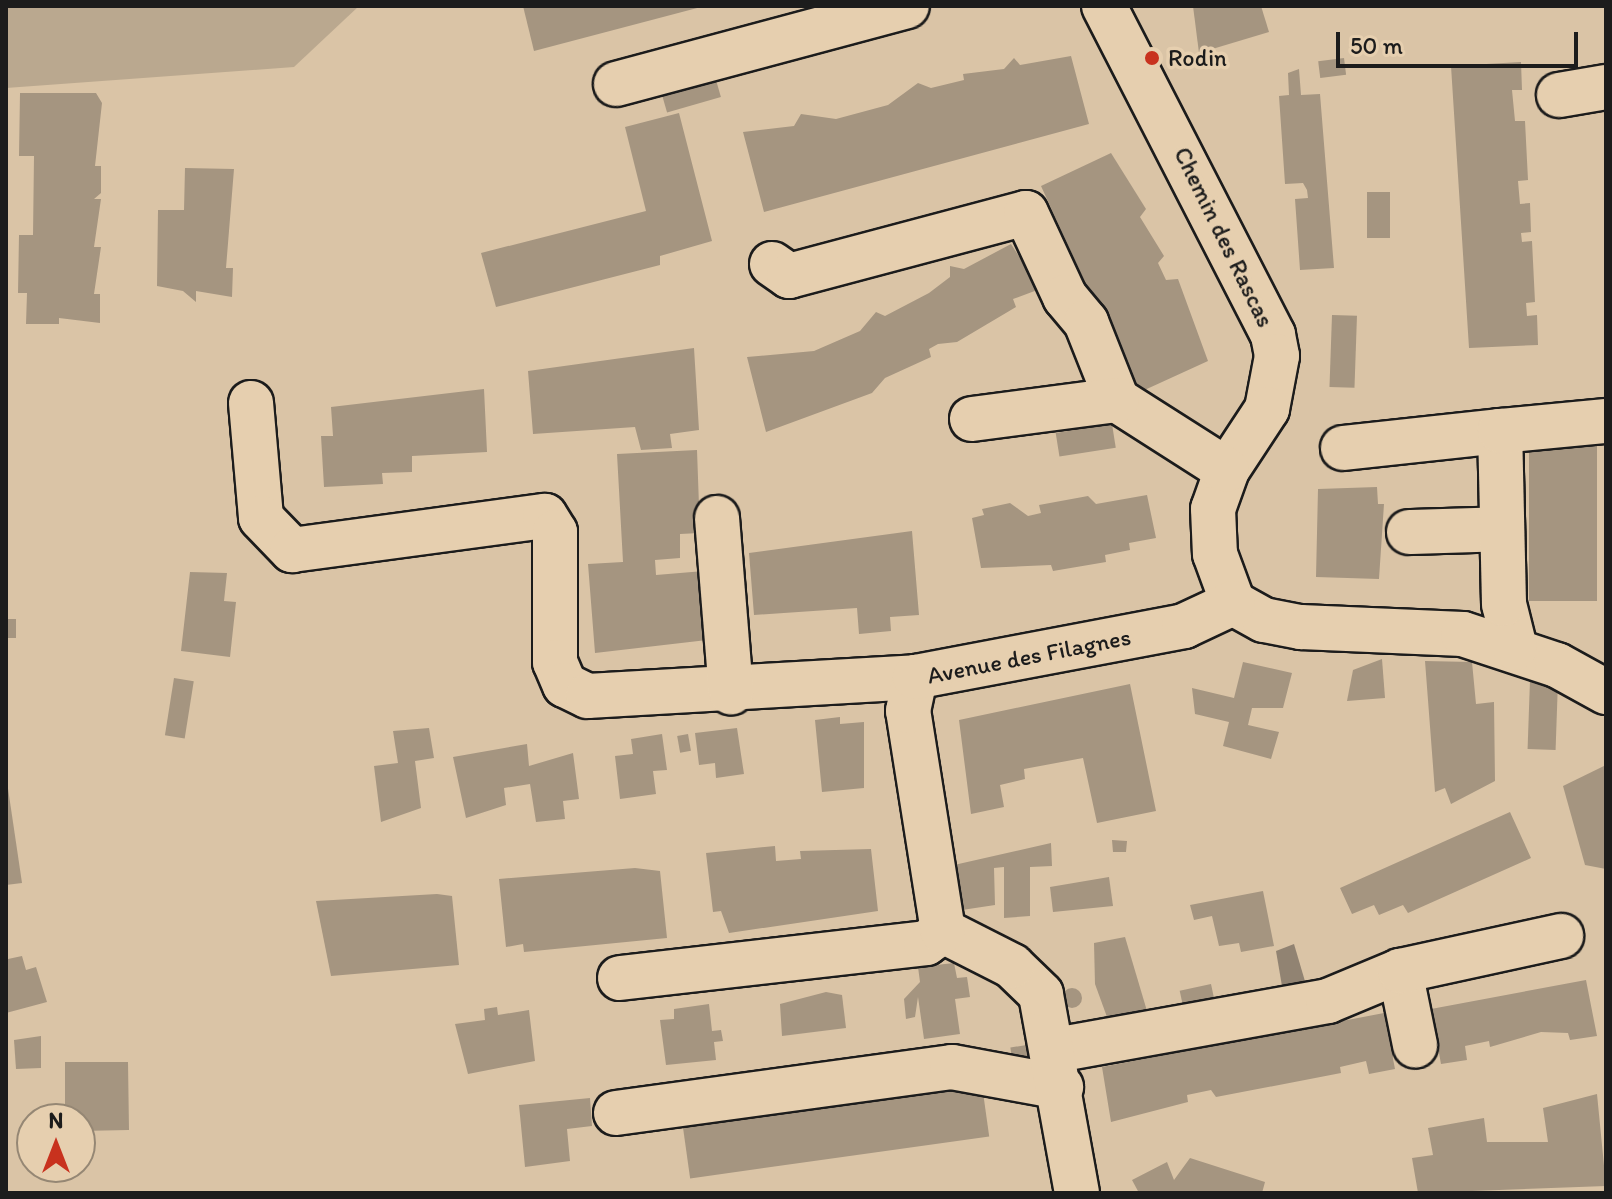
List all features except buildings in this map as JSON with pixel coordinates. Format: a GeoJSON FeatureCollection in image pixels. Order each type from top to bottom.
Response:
{"type":"FeatureCollection","features":[{"type":"Feature","properties":{"kind":"street"},"geometry":{"type":"LineString","coordinates":[[616,84],[907,6]]}},
{"type":"Feature","properties":{"kind":"street","name":"Chemin des Rascas"},"geometry":{"type":"LineString","coordinates":[[1104,6],[1273,335],[1275,383],[1267,409],[1227,470],[1214,532],[1233,603]]}},
{"type":"Feature","properties":{"kind":"street"},"geometry":{"type":"LineString","coordinates":[[1559,95],[1606,87]]}},
{"type":"Feature","properties":{"kind":"street"},"geometry":{"type":"LineString","coordinates":[[772,264],[789,276],[1026,213],[1065,297],[1086,322],[1117,400],[1227,470]]}},
{"type":"Feature","properties":{"kind":"street"},"geometry":{"type":"LineString","coordinates":[[972,419],[1117,400]]}},
{"type":"Feature","properties":{"kind":"street"},"geometry":{"type":"LineString","coordinates":[[251,403],[261,518],[275,540],[292,550],[545,516],[555,532],[555,662],[565,685],[621,699],[731,692],[867,675],[915,677]]}},
{"type":"Feature","properties":{"kind":"street"},"geometry":{"type":"LineString","coordinates":[[1343,448],[1606,421]]}},
{"type":"Feature","properties":{"kind":"street"},"geometry":{"type":"LineString","coordinates":[[1500,431],[1504,604],[1515,648]]}},
{"type":"Feature","properties":{"kind":"street"},"geometry":{"type":"LineString","coordinates":[[717,518],[731,692]]}},
{"type":"Feature","properties":{"kind":"street"},"geometry":{"type":"LineString","coordinates":[[1409,532],[1502,529]]}},
{"type":"Feature","properties":{"kind":"street"},"geometry":{"type":"LineString","coordinates":[[1233,603],[1264,620],[1301,627],[1463,634],[1515,648],[1606,692]]}},
{"type":"Feature","properties":{"kind":"street","name":"Avenue des Filagnes"},"geometry":{"type":"LineString","coordinates":[[943,931],[908,711],[915,677],[1184,626],[1233,603]]}},
{"type":"Feature","properties":{"kind":"street"},"geometry":{"type":"LineString","coordinates":[[620,978],[926,943],[943,931],[1012,966],[1041,994],[1059,1069],[1077,1193]]}},
{"type":"Feature","properties":{"kind":"street"},"geometry":{"type":"LineString","coordinates":[[616,1113],[952,1067],[1059,1069],[1328,1001],[1400,971],[1561,936]]}},
{"type":"Feature","properties":{"kind":"street"},"geometry":{"type":"LineString","coordinates":[[1400,971],[1415,1045]]}},
{"type":"Feature","properties":{"kind":"shaded area"},"geometry":{"type":"Polygon","coordinates":[[[6,6],[359,6],[294,67],[6,88],[6,6]]]}},
{"type":"Feature","properties":{"kind":"shaded area"},"geometry":{"type":"Polygon","coordinates":[[[1294,944],[1307,988],[1283,992],[1276,951],[1294,944]]]}},
{"type":"Feature","properties":{"kind":"place","name":"Rodin"},"geometry":{"type":"Point","coordinates":[1152,58]}}]}
